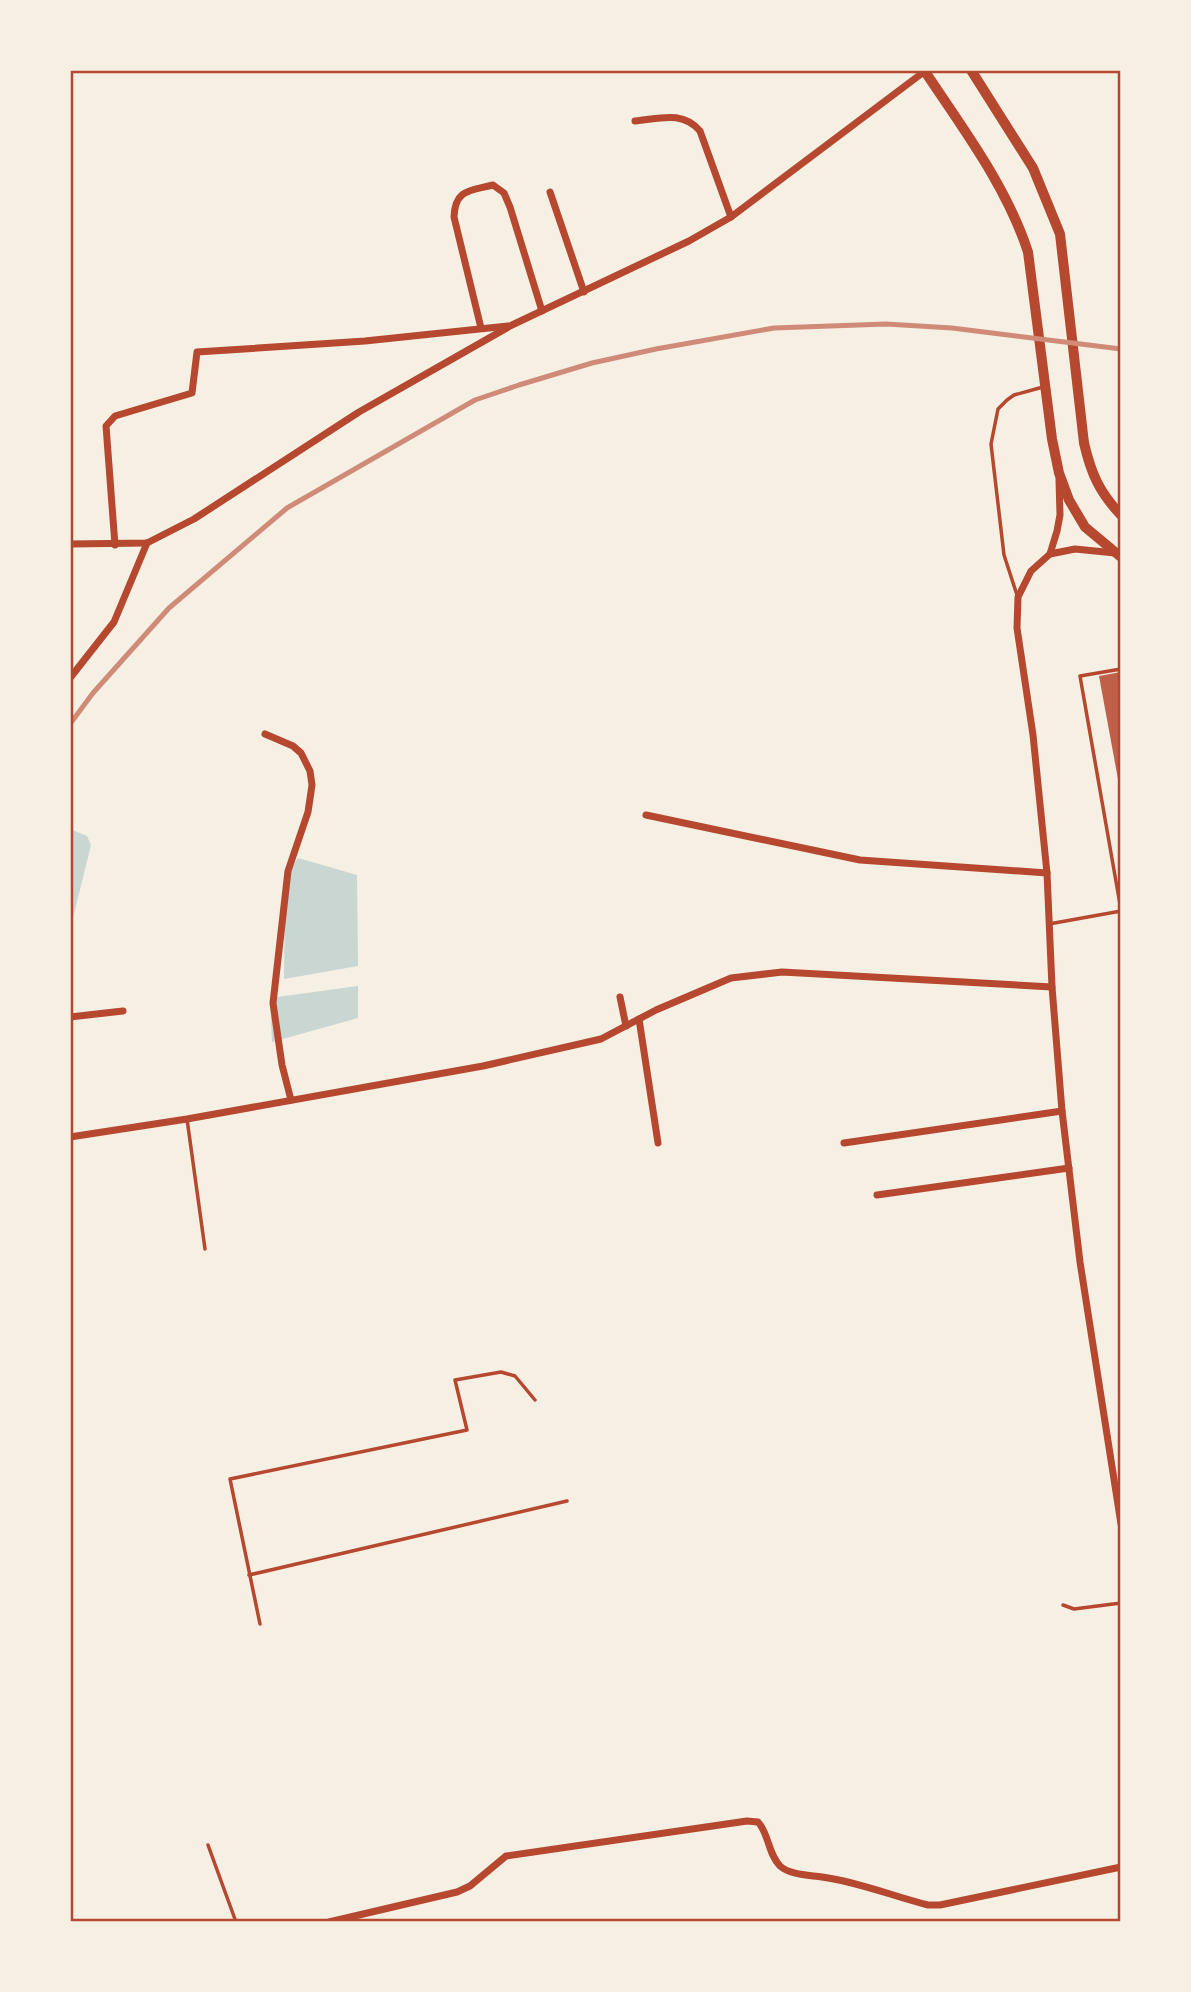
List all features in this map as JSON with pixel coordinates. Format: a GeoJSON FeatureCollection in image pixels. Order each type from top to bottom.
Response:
{"type":"FeatureCollection","features":[{"type":"Feature","properties":{"kind":"main road"},"geometry":{"type":"LineString","coordinates":[[925,70],[1000,187],[1018,223],[1028,252],[1059,473],[1069,500],[1085,527],[1118,555]]}},
{"type":"Feature","properties":{"kind":"main road"},"geometry":{"type":"LineString","coordinates":[[971,70],[1033,168],[1060,233],[1084,443],[1091,472],[1108,501],[1121,515]]}},
{"type":"Feature","properties":{"kind":"street"},"geometry":{"type":"LineString","coordinates":[[70,544],[147,543],[194,519],[359,412],[512,325],[690,241],[731,216],[925,70]]}},
{"type":"Feature","properties":{"kind":"street"},"geometry":{"type":"LineString","coordinates":[[635,121],[680,117],[691,120],[700,131],[731,216]]}},
{"type":"Feature","properties":{"kind":"street"},"geometry":{"type":"LineString","coordinates":[[481,328],[454,217],[454,203],[463,192],[493,185],[504,193],[542,311]]}},
{"type":"Feature","properties":{"kind":"street"},"geometry":{"type":"LineString","coordinates":[[550,192],[584,292]]}},
{"type":"Feature","properties":{"kind":"street"},"geometry":{"type":"LineString","coordinates":[[115,545],[106,425],[115,416],[192,393],[197,352],[365,341],[512,325]]}},
{"type":"Feature","properties":{"kind":"street"},"geometry":{"type":"LineString","coordinates":[[1050,554],[1060,515],[1059,473]]}},
{"type":"Feature","properties":{"kind":"street"},"geometry":{"type":"LineString","coordinates":[[70,678],[114,622],[147,543]]}},
{"type":"Feature","properties":{"kind":"street"},"geometry":{"type":"LineString","coordinates":[[1118,555],[1075,549],[1050,554],[1031,570],[1018,597],[1017,628],[1033,735],[1048,873],[1052,988],[1062,1111],[1080,1262],[1121,1524]]}},
{"type":"Feature","properties":{"kind":"street"},"geometry":{"type":"LineString","coordinates":[[265,734],[293,746],[301,753],[310,771],[312,785],[308,812],[288,871],[273,1003],[280,1053],[291,1100]]}},
{"type":"Feature","properties":{"kind":"street"},"geometry":{"type":"LineString","coordinates":[[646,815],[860,860],[1048,873]]}},
{"type":"Feature","properties":{"kind":"street"},"geometry":{"type":"LineString","coordinates":[[70,1137],[483,1066],[601,1039],[656,1010],[731,978],[782,972],[1052,988]]}},
{"type":"Feature","properties":{"kind":"street"},"geometry":{"type":"LineString","coordinates":[[620,997],[626,1026]]}},
{"type":"Feature","properties":{"kind":"street"},"geometry":{"type":"LineString","coordinates":[[70,1017],[123,1011]]}},
{"type":"Feature","properties":{"kind":"street"},"geometry":{"type":"LineString","coordinates":[[639,1020],[658,1143]]}},
{"type":"Feature","properties":{"kind":"street"},"geometry":{"type":"LineString","coordinates":[[844,1143],[1062,1111]]}},
{"type":"Feature","properties":{"kind":"street"},"geometry":{"type":"LineString","coordinates":[[877,1195],[1069,1168]]}},
{"type":"Feature","properties":{"kind":"street"},"geometry":{"type":"LineString","coordinates":[[329,1922],[457,1892],[470,1886],[506,1856],[747,1821],[758,1822],[765,1829],[774,1856],[781,1867],[794,1873],[852,1881],[928,1905],[940,1905],[1121,1867]]}},
{"type":"Feature","properties":{"kind":"lane"},"geometry":{"type":"LineString","coordinates":[[1018,597],[1003,555],[991,444],[999,409],[1007,400],[1014,395],[1045,387]]}},
{"type":"Feature","properties":{"kind":"lane"},"geometry":{"type":"LineString","coordinates":[[1049,924],[1121,910],[1080,676],[1121,669]]}},
{"type":"Feature","properties":{"kind":"lane"},"geometry":{"type":"LineString","coordinates":[[187,1119],[205,1249]]}},
{"type":"Feature","properties":{"kind":"lane"},"geometry":{"type":"LineString","coordinates":[[260,1625],[230,1479],[467,1430],[455,1381],[501,1371],[515,1376],[535,1400]]}},
{"type":"Feature","properties":{"kind":"lane"},"geometry":{"type":"LineString","coordinates":[[249,1575],[567,1500]]}},
{"type":"Feature","properties":{"kind":"lane"},"geometry":{"type":"LineString","coordinates":[[1063,1605],[1074,1609],[1121,1603]]}},
{"type":"Feature","properties":{"kind":"lane"},"geometry":{"type":"LineString","coordinates":[[208,1844],[236,1922]]}},
{"type":"Feature","properties":{"kind":"shaded area"},"geometry":{"type":"Polygon","coordinates":[[[70,829],[87,836],[91,845],[70,930],[70,829]]]}},
{"type":"Feature","properties":{"kind":"shaded area"},"geometry":{"type":"Polygon","coordinates":[[[298,858],[357,875],[358,966],[284,979],[285,877],[298,858]]]}},
{"type":"Feature","properties":{"kind":"shaded area"},"geometry":{"type":"Polygon","coordinates":[[[358,986],[358,1018],[272,1042],[270,998],[358,986]]]}},
{"type":"Feature","properties":{"kind":"building"},"geometry":{"type":"Polygon","coordinates":[[[1121,672],[1121,789],[1120,790],[1099,676],[1121,672]]]}},
{"type":"Feature","properties":{"kind":"railway"},"geometry":{"type":"LineString","coordinates":[[70,724],[93,693],[169,608],[287,508],[475,400],[592,363],[774,328],[886,324],[952,328],[1121,349]]}}]}
